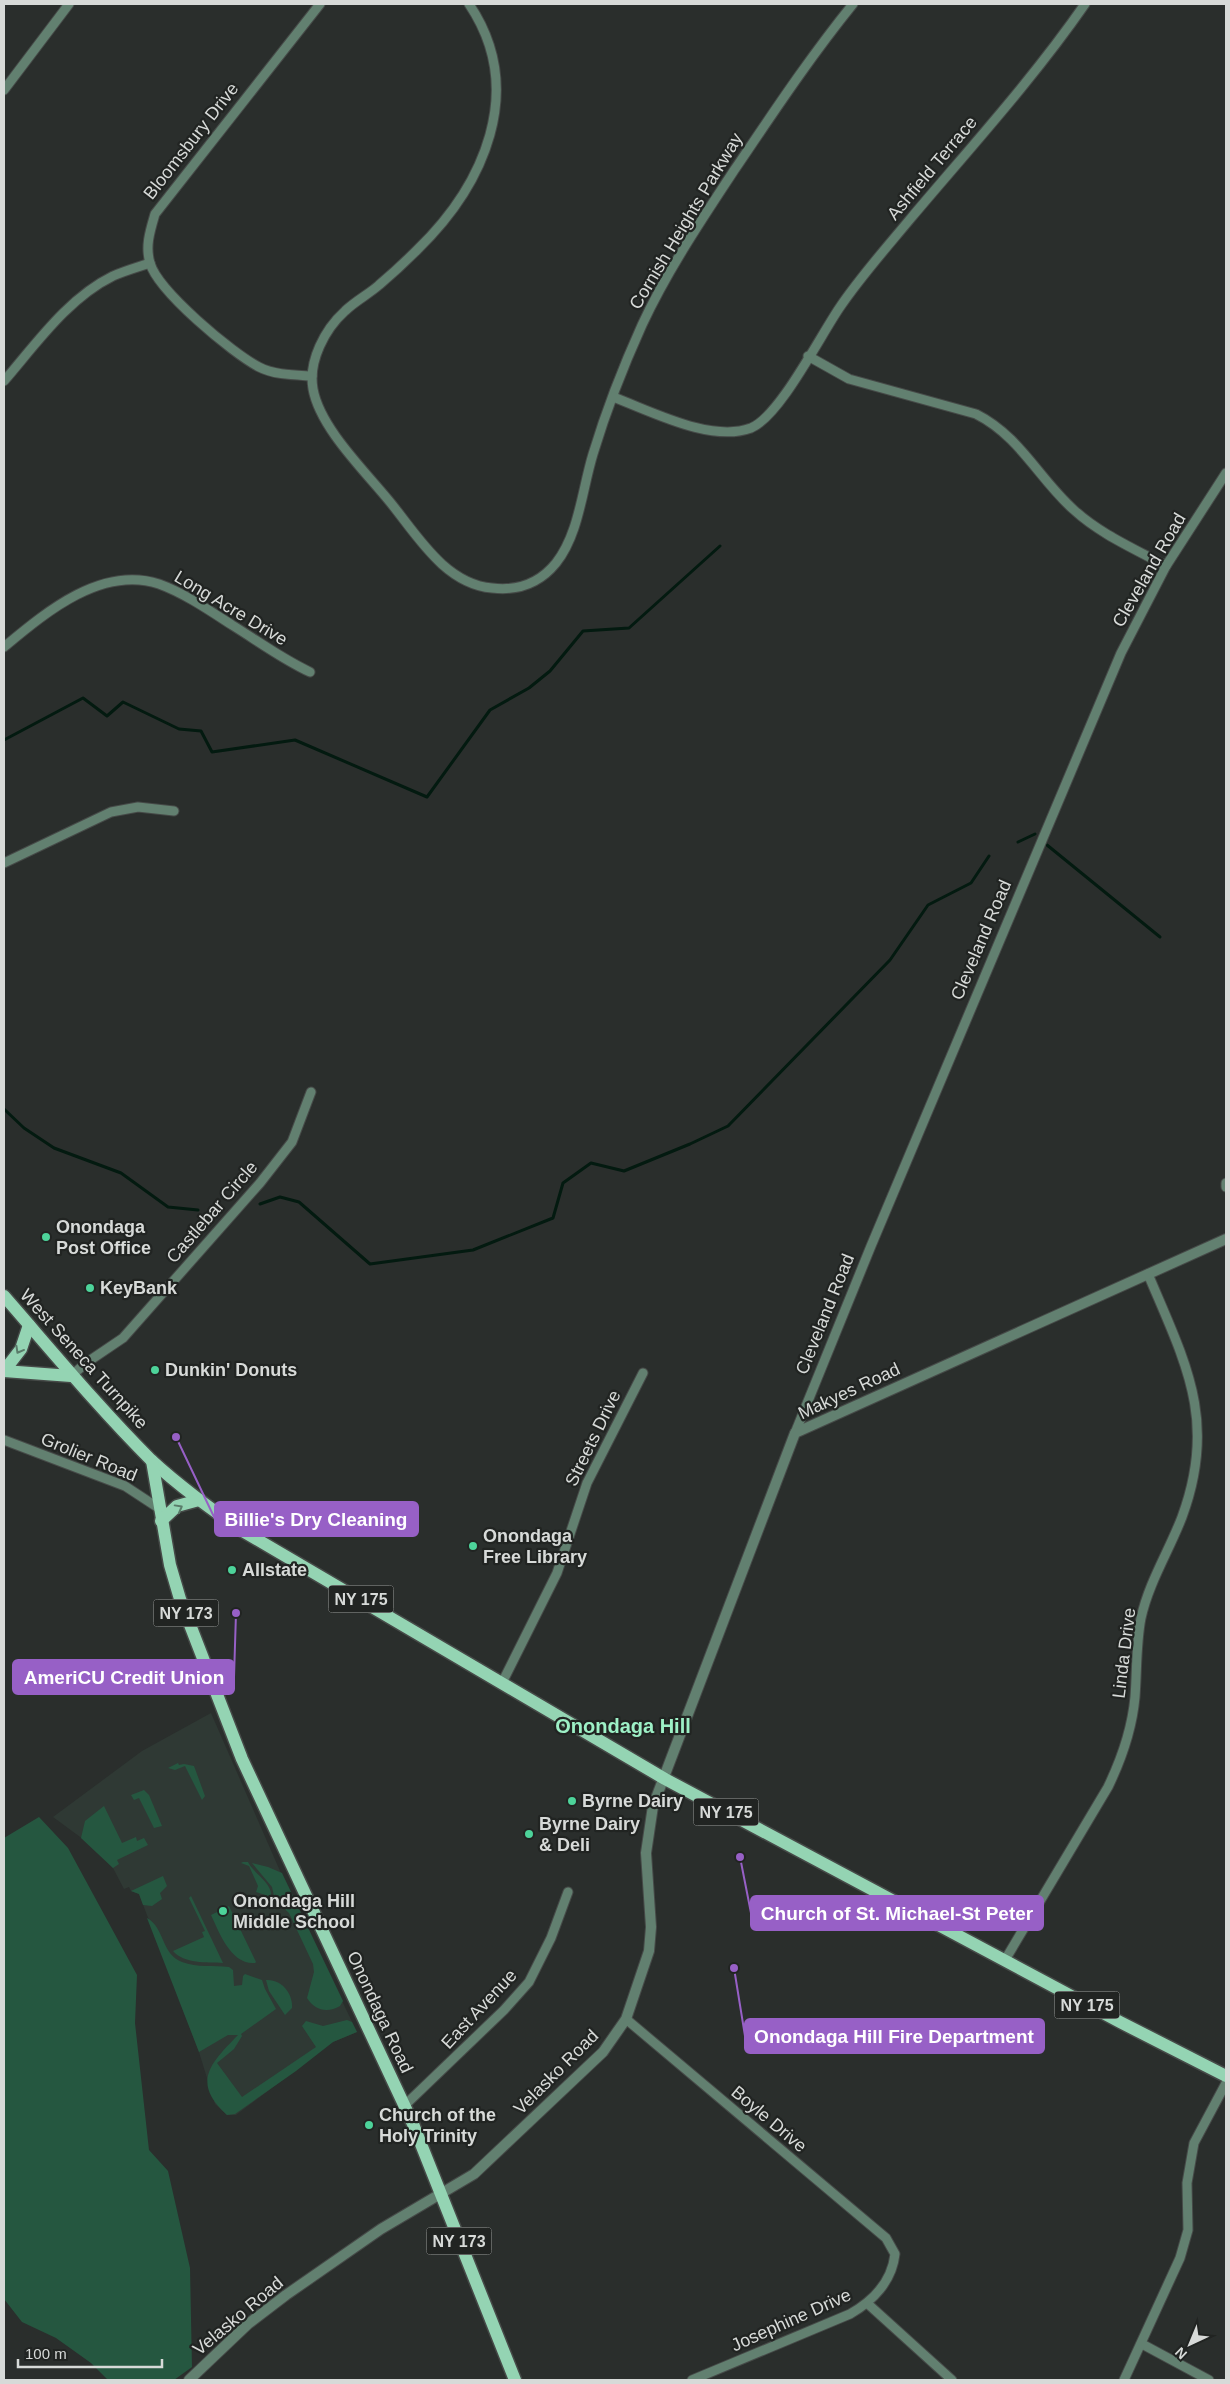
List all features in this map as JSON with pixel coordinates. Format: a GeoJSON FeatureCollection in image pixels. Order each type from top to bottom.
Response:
{"type":"FeatureCollection","features":[{"type":"Feature","properties":{"kind":"main road","name":"West Seneca Turnpike"},"geometry":{"type":"LineString","coordinates":[[4,1296],[72,1376],[152,1461],[199,1500],[242,1530],[665,1779],[1120,2022],[1226,2076]]}},
{"type":"Feature","properties":{"kind":"main road"},"geometry":{"type":"LineString","coordinates":[[4,1371],[21,1349],[29,1325]]}},
{"type":"Feature","properties":{"kind":"main road"},"geometry":{"type":"LineString","coordinates":[[4,1371],[72,1376]]}},
{"type":"Feature","properties":{"kind":"main road","name":"Onondaga Road"},"geometry":{"type":"LineString","coordinates":[[152,1461],[170,1565],[180,1599],[235,1741],[404,2106],[515,2380]]}},
{"type":"Feature","properties":{"kind":"main road"},"geometry":{"type":"LineString","coordinates":[[161,1515],[177,1506],[199,1500]]}},
{"type":"Feature","properties":{"kind":"street"},"geometry":{"type":"LineString","coordinates":[[4,90],[69,4]]}},
{"type":"Feature","properties":{"kind":"street","name":"Bloomsbury Drive"},"geometry":{"type":"LineString","coordinates":[[312,376],[285,374],[260,368],[234,350],[167,292],[150,263],[148,240],[155,214],[320,4]]}},
{"type":"Feature","properties":{"kind":"street","name":"Cornish Heights Parkway"},"geometry":{"type":"LineString","coordinates":[[469,4],[487,37],[496,83],[494,122],[486,149],[467,188],[445,219],[419,248],[377,287],[345,311],[331,326],[320,345],[312,376],[317,402],[339,440],[435,557],[459,579],[478,587],[507,590],[535,582],[554,566],[566,548],[575,524],[594,451],[644,321],[672,268],[796,78],[853,4]]}},
{"type":"Feature","properties":{"kind":"street","name":"Ashfield Terrace"},"geometry":{"type":"LineString","coordinates":[[613,398],[706,430],[734,432],[751,428],[761,422],[778,406],[840,306],[870,267],[1070,26],[1085,4]]}},
{"type":"Feature","properties":{"kind":"street"},"geometry":{"type":"LineString","coordinates":[[4,381],[58,319],[89,291],[112,276],[150,263]]}},
{"type":"Feature","properties":{"kind":"street"},"geometry":{"type":"LineString","coordinates":[[808,356],[849,379],[976,414],[992,422],[1014,441],[1075,512],[1105,532],[1166,566]]}},
{"type":"Feature","properties":{"kind":"street","name":"Cleveland Road"},"geometry":{"type":"LineString","coordinates":[[795,1434],[871,1246],[1056,803],[1121,653],[1166,566],[1226,474]]}},
{"type":"Feature","properties":{"kind":"street","name":"Long Acre Drive"},"geometry":{"type":"LineString","coordinates":[[4,647],[67,600],[89,589],[109,583],[130,580],[157,583],[177,592],[273,653],[310,672]]}},
{"type":"Feature","properties":{"kind":"street"},"geometry":{"type":"LineString","coordinates":[[4,863],[111,812],[138,807],[174,811]]}},
{"type":"Feature","properties":{"kind":"street","name":"Castlebar Circle"},"geometry":{"type":"LineString","coordinates":[[72,1376],[86,1363],[123,1338],[260,1183],[292,1142],[311,1092]]}},
{"type":"Feature","properties":{"kind":"street","name":"Makyes Road"},"geometry":{"type":"LineString","coordinates":[[665,1779],[795,1434],[1226,1239]]}},
{"type":"Feature","properties":{"kind":"street","name":"Linda Drive"},"geometry":{"type":"LineString","coordinates":[[1005,1960],[1104,1796],[1122,1759],[1129,1737],[1135,1698],[1139,1629],[1144,1607],[1188,1501],[1197,1464],[1198,1423],[1193,1386],[1186,1364],[1148,1274]]}},
{"type":"Feature","properties":{"kind":"street","name":"Streets Drive"},"geometry":{"type":"LineString","coordinates":[[502,1683],[557,1573],[586,1483],[643,1373]]}},
{"type":"Feature","properties":{"kind":"street","name":"Grolier Road"},"geometry":{"type":"LineString","coordinates":[[4,1440],[125,1486],[161,1515]]}},
{"type":"Feature","properties":{"kind":"street","name":"Velasko Road"},"geometry":{"type":"LineString","coordinates":[[189,2380],[248,2324],[286,2295],[381,2229],[474,2174],[604,2052],[626,2019],[649,1951],[651,1927],[646,1853],[653,1806],[665,1779]]}},
{"type":"Feature","properties":{"kind":"street","name":"East Avenue"},"geometry":{"type":"LineString","coordinates":[[404,2106],[504,2010],[529,1982],[548,1945],[568,1892]]}},
{"type":"Feature","properties":{"kind":"street","name":"Boyle Drive"},"geometry":{"type":"LineString","coordinates":[[626,2019],[740,2117],[849,2206],[891,2245]]}},
{"type":"Feature","properties":{"kind":"street"},"geometry":{"type":"LineString","coordinates":[[1124,2380],[1180,2258],[1188,2230],[1187,2183],[1194,2143],[1226,2083]]}},
{"type":"Feature","properties":{"kind":"street","name":"Josephine Drive"},"geometry":{"type":"LineString","coordinates":[[692,2380],[850,2314],[868,2304],[894,2264],[895,2254],[891,2245]]}},
{"type":"Feature","properties":{"kind":"street"},"geometry":{"type":"LineString","coordinates":[[868,2304],[952,2380]]}},
{"type":"Feature","properties":{"kind":"street"},"geometry":{"type":"LineString","coordinates":[[1142,2344],[1209,2380]]}},
{"type":"Feature","properties":{"kind":"shaded area","name":"Onondaga Hill Middle School"},"geometry":{"type":"Polygon","coordinates":[[[211,1713],[287,1887],[357,2032],[333,2042],[236,2115],[227,2115],[215,2104],[199,2052],[139,1894],[131,1891],[129,1887],[124,1889],[113,1868],[91,1845],[53,1817],[142,1751],[211,1713]]]}},
{"type":"Feature","properties":{"kind":"green space"},"geometry":{"type":"Polygon","coordinates":[[[178,1763],[179,1765],[194,1766],[205,1796],[202,1800],[185,1766],[175,1770],[168,1768],[178,1763]]]}},
{"type":"Feature","properties":{"kind":"green space"},"geometry":{"type":"Polygon","coordinates":[[[144,1790],[149,1795],[162,1826],[154,1828],[139,1798],[134,1800],[131,1795],[144,1790]]]}},
{"type":"Feature","properties":{"kind":"green space"},"geometry":{"type":"Polygon","coordinates":[[[104,1806],[122,1843],[136,1837],[137,1841],[144,1838],[148,1845],[117,1860],[119,1864],[113,1868],[81,1838],[85,1821],[104,1806]]]}},
{"type":"Feature","properties":{"kind":"green space"},"geometry":{"type":"Polygon","coordinates":[[[39,1817],[68,1848],[137,1975],[135,2023],[149,2150],[168,2171],[190,2268],[192,2367],[174,2380],[108,2380],[91,2363],[56,2338],[22,2322],[4,2299],[4,1838],[39,1817]]]}},
{"type":"Feature","properties":{"kind":"green space"},"geometry":{"type":"Polygon","coordinates":[[[248,1862],[266,1883],[271,1892],[271,1897],[256,1892],[258,1886],[249,1866],[241,1863],[248,1862]]]}},
{"type":"Feature","properties":{"kind":"green space"},"geometry":{"type":"Polygon","coordinates":[[[252,1863],[282,1873],[343,2001],[340,2006],[331,2010],[322,2010],[314,2006],[307,1998],[314,1972],[313,1964],[289,1913],[275,1900],[272,1887],[252,1863]]]}},
{"type":"Feature","properties":{"kind":"green space"},"geometry":{"type":"Polygon","coordinates":[[[163,1876],[167,1886],[160,1893],[162,1899],[152,1906],[143,1905],[139,1894],[131,1891],[163,1876]]]}},
{"type":"Feature","properties":{"kind":"green space"},"geometry":{"type":"Polygon","coordinates":[[[191,1896],[223,1963],[189,1960],[173,1951],[204,1937],[202,1932],[205,1931],[189,1898],[191,1896]]]}},
{"type":"Feature","properties":{"kind":"green space"},"geometry":{"type":"Polygon","coordinates":[[[229,1906],[255,1963],[239,1959],[233,1953],[222,1938],[214,1922],[211,1915],[229,1906]]]}},
{"type":"Feature","properties":{"kind":"green space"},"geometry":{"type":"Polygon","coordinates":[[[147,1918],[157,1928],[170,1953],[182,1962],[200,1966],[229,1967],[233,1970],[234,1986],[242,1985],[245,1974],[262,1980],[276,2009],[241,2034],[242,2036],[234,2049],[217,2063],[242,2097],[316,2047],[302,2026],[306,2021],[323,2026],[347,2020],[352,2022],[357,2032],[333,2042],[235,2114],[227,2115],[209,2092],[207,2082],[213,2063],[238,2035],[228,2035],[199,2052],[147,1918]]]}},
{"type":"Feature","properties":{"kind":"green space"},"geometry":{"type":"Polygon","coordinates":[[[266,1980],[272,1980],[282,1985],[291,1998],[292,2008],[285,2015],[269,1991],[266,1980]]]}},
{"type":"Feature","properties":{"kind":"waterway"},"geometry":{"type":"LineString","coordinates":[[4,740],[83,698],[107,716],[123,702],[179,729],[201,731],[212,752],[295,740],[427,797],[490,710],[529,688],[550,671],[583,631],[629,628],[720,546]]}},
{"type":"Feature","properties":{"kind":"waterway"},"geometry":{"type":"LineString","coordinates":[[1018,842],[1035,834]]}},
{"type":"Feature","properties":{"kind":"waterway"},"geometry":{"type":"LineString","coordinates":[[1047,845],[1160,937]]}},
{"type":"Feature","properties":{"kind":"waterway"},"geometry":{"type":"LineString","coordinates":[[260,1204],[280,1197],[299,1202],[370,1264],[473,1250],[553,1218],[563,1183],[591,1163],[624,1171],[728,1126],[890,960],[928,905],[971,883],[989,856]]}},
{"type":"Feature","properties":{"kind":"waterway"},"geometry":{"type":"LineString","coordinates":[[4,1109],[24,1128],[54,1148],[121,1173],[168,1207],[198,1210]]}},
{"type":"Feature","properties":{"kind":"place","name":"Onondaga Post Office"},"geometry":{"type":"Point","coordinates":[46,1237]}},
{"type":"Feature","properties":{"kind":"place","name":"KeyBank"},"geometry":{"type":"Point","coordinates":[90,1288]}},
{"type":"Feature","properties":{"kind":"place","name":"Dunkin' Donuts"},"geometry":{"type":"Point","coordinates":[155,1370]}},
{"type":"Feature","properties":{"kind":"place","name":"Billie's Dry Cleaning"},"geometry":{"type":"Point","coordinates":[176,1437]}},
{"type":"Feature","properties":{"kind":"place","name":"Onondaga Free Library"},"geometry":{"type":"Point","coordinates":[473,1546]}},
{"type":"Feature","properties":{"kind":"place","name":"Allstate"},"geometry":{"type":"Point","coordinates":[232,1570]}},
{"type":"Feature","properties":{"kind":"place","name":"AmeriCU Credit Union"},"geometry":{"type":"Point","coordinates":[236,1613]}},
{"type":"Feature","properties":{"kind":"place","name":"Byrne Dairy"},"geometry":{"type":"Point","coordinates":[572,1801]}},
{"type":"Feature","properties":{"kind":"place","name":"Byrne Dairy & Deli"},"geometry":{"type":"Point","coordinates":[529,1834]}},
{"type":"Feature","properties":{"kind":"place","name":"Church of St. Michael-St Peter"},"geometry":{"type":"Point","coordinates":[740,1857]}},
{"type":"Feature","properties":{"kind":"place","name":"Onondaga Hill Middle School"},"geometry":{"type":"Point","coordinates":[223,1911]}},
{"type":"Feature","properties":{"kind":"place","name":"Onondaga Hill Fire Department"},"geometry":{"type":"Point","coordinates":[734,1968]}},
{"type":"Feature","properties":{"kind":"place","name":"Church of the Holy Trinity"},"geometry":{"type":"Point","coordinates":[369,2125]}},
{"type":"Feature","properties":{"kind":"district","name":"Onondaga Hill"},"geometry":{"type":"Point","coordinates":[623,1726]}}]}
